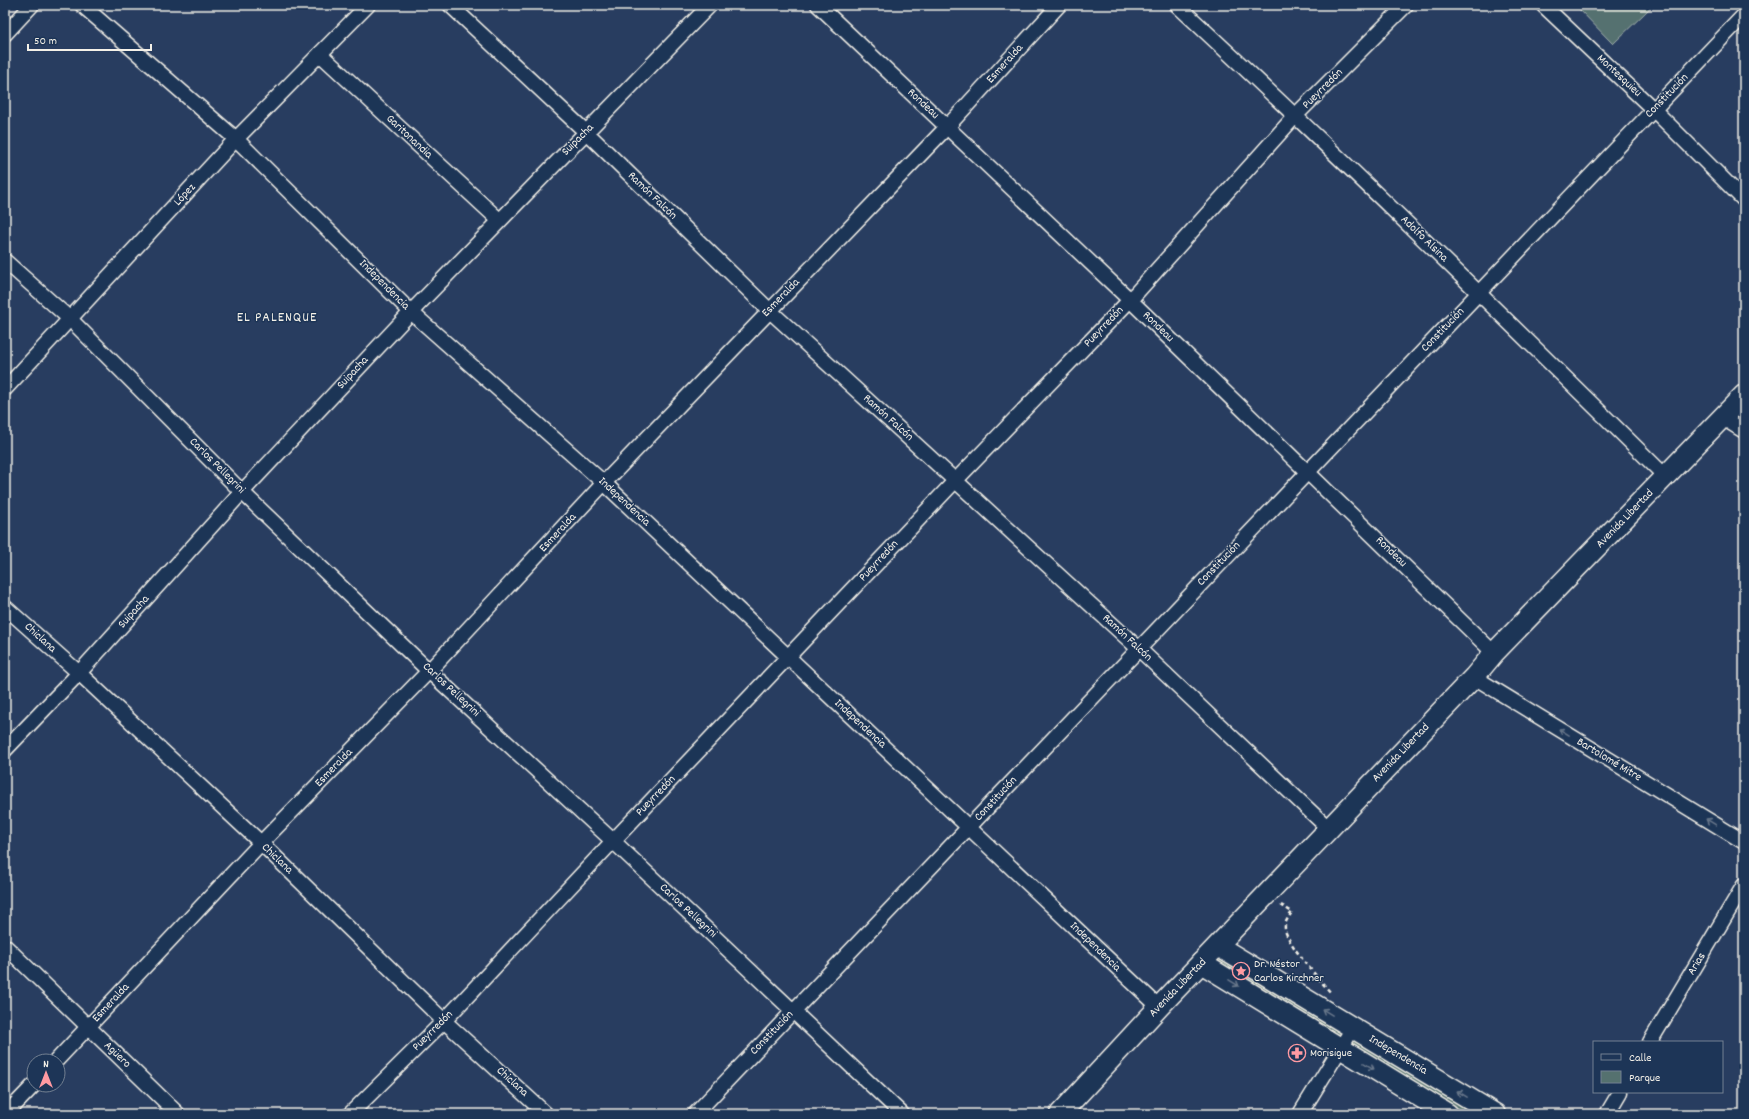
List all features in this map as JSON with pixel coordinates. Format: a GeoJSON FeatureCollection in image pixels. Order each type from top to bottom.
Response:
{"type":"FeatureCollection","features":[{"type":"Feature","properties":{"kind":"main road","name":"Avenida Libertad"},"geometry":{"type":"LineString","coordinates":[[1060,1114],[1158,1007],[1266,896],[1474,677],[1494,653],[1744,395]]}},
{"type":"Feature","properties":{"kind":"main road","name":"Independencia"},"geometry":{"type":"LineString","coordinates":[[1218,946],[1495,1114]]}},
{"type":"Feature","properties":{"kind":"main road","name":"Independencia"},"geometry":{"type":"LineString","coordinates":[[1201,963],[1448,1114]]}},
{"type":"Feature","properties":{"kind":"street"},"geometry":{"type":"LineString","coordinates":[[5,34],[32,5]]}},
{"type":"Feature","properties":{"kind":"street","name":"Independencia"},"geometry":{"type":"LineString","coordinates":[[82,5],[236,139],[411,312],[604,483],[1158,1007]]}},
{"type":"Feature","properties":{"kind":"street","name":"López"},"geometry":{"type":"LineString","coordinates":[[5,389],[236,139],[368,5]]}},
{"type":"Feature","properties":{"kind":"street","name":"Ramón Falcón"},"geometry":{"type":"LineString","coordinates":[[450,5],[586,132],[769,310],[1138,648],[1329,829]]}},
{"type":"Feature","properties":{"kind":"street","name":"Suipacha"},"geometry":{"type":"LineString","coordinates":[[5,750],[79,673],[242,492],[498,220],[710,5]]}},
{"type":"Feature","properties":{"kind":"street","name":"Rondeau"},"geometry":{"type":"LineString","coordinates":[[818,5],[1130,300],[1494,653]]}},
{"type":"Feature","properties":{"kind":"street","name":"Esmeralda"},"geometry":{"type":"LineString","coordinates":[[64,1053],[261,843],[429,671],[604,483],[769,310],[947,127],[1059,5]]}},
{"type":"Feature","properties":{"kind":"street","name":"Adolfo Alsina"},"geometry":{"type":"LineString","coordinates":[[1177,5],[1296,116],[1666,477]]}},
{"type":"Feature","properties":{"kind":"street","name":"Pueyrredón"},"geometry":{"type":"LineString","coordinates":[[350,1114],[444,1021],[956,480],[1130,300],[1296,116],[1406,5]]}},
{"type":"Feature","properties":{"kind":"street","name":"Montesquieu"},"geometry":{"type":"LineString","coordinates":[[1543,5],[1653,109],[1744,200]]}},
{"type":"Feature","properties":{"kind":"street","name":"Constitución"},"geometry":{"type":"LineString","coordinates":[[695,1114],[1138,648],[1744,15]]}},
{"type":"Feature","properties":{"kind":"street","name":"Garitonandia"},"geometry":{"type":"LineString","coordinates":[[320,54],[498,220]]}},
{"type":"Feature","properties":{"kind":"street","name":"Carlos Pellegrini"},"geometry":{"type":"LineString","coordinates":[[5,262],[70,319],[242,492],[429,671],[613,841],[902,1114]]}},
{"type":"Feature","properties":{"kind":"street"},"geometry":{"type":"LineString","coordinates":[[1722,418],[1744,431]]}},
{"type":"Feature","properties":{"kind":"street","name":"Chiclana"},"geometry":{"type":"LineString","coordinates":[[5,607],[79,673],[261,843],[444,1021],[546,1114]]}},
{"type":"Feature","properties":{"kind":"street","name":"Bartolomé Mitre"},"geometry":{"type":"LineString","coordinates":[[1474,677],[1744,842]]}},
{"type":"Feature","properties":{"kind":"street","name":"Arias"},"geometry":{"type":"LineString","coordinates":[[1651,1041],[1744,886]]}},
{"type":"Feature","properties":{"kind":"street","name":"Agüero"},"geometry":{"type":"LineString","coordinates":[[5,946],[178,1114]]}},
{"type":"Feature","properties":{"kind":"street"},"geometry":{"type":"LineString","coordinates":[[1300,1114],[1353,1028]]}},
{"type":"Feature","properties":{"kind":"street"},"geometry":{"type":"LineString","coordinates":[[6,1114],[26,1093]]}},
{"type":"Feature","properties":{"kind":"street"},"geometry":{"type":"LineString","coordinates":[[1607,1114],[1619,1093]]}},
{"type":"Feature","properties":{"kind":"path"},"geometry":{"type":"LineString","coordinates":[[1266,896],[1292,912],[1286,921],[1285,929],[1301,957],[1337,998],[1329,1013]]}},
{"type":"Feature","properties":{"kind":"green space"},"geometry":{"type":"Polygon","coordinates":[[[1575,5],[1646,5],[1649,9],[1613,44],[1575,5]]]}},
{"type":"Feature","properties":{"kind":"green space"},"geometry":{"type":"Polygon","coordinates":[[[1218,946],[1495,1114],[1448,1114],[1201,963],[1218,946]]]}},
{"type":"Feature","properties":{"kind":"place","name":"Dr. Néstor Carlos Kirchner"},"geometry":{"type":"Point","coordinates":[1241,971]}},
{"type":"Feature","properties":{"kind":"place","name":"Morisigue"},"geometry":{"type":"Point","coordinates":[1297,1053]}},
{"type":"Feature","properties":{"kind":"district","name":"EL PALENQUE"},"geometry":{"type":"Point","coordinates":[277,318]}}]}
